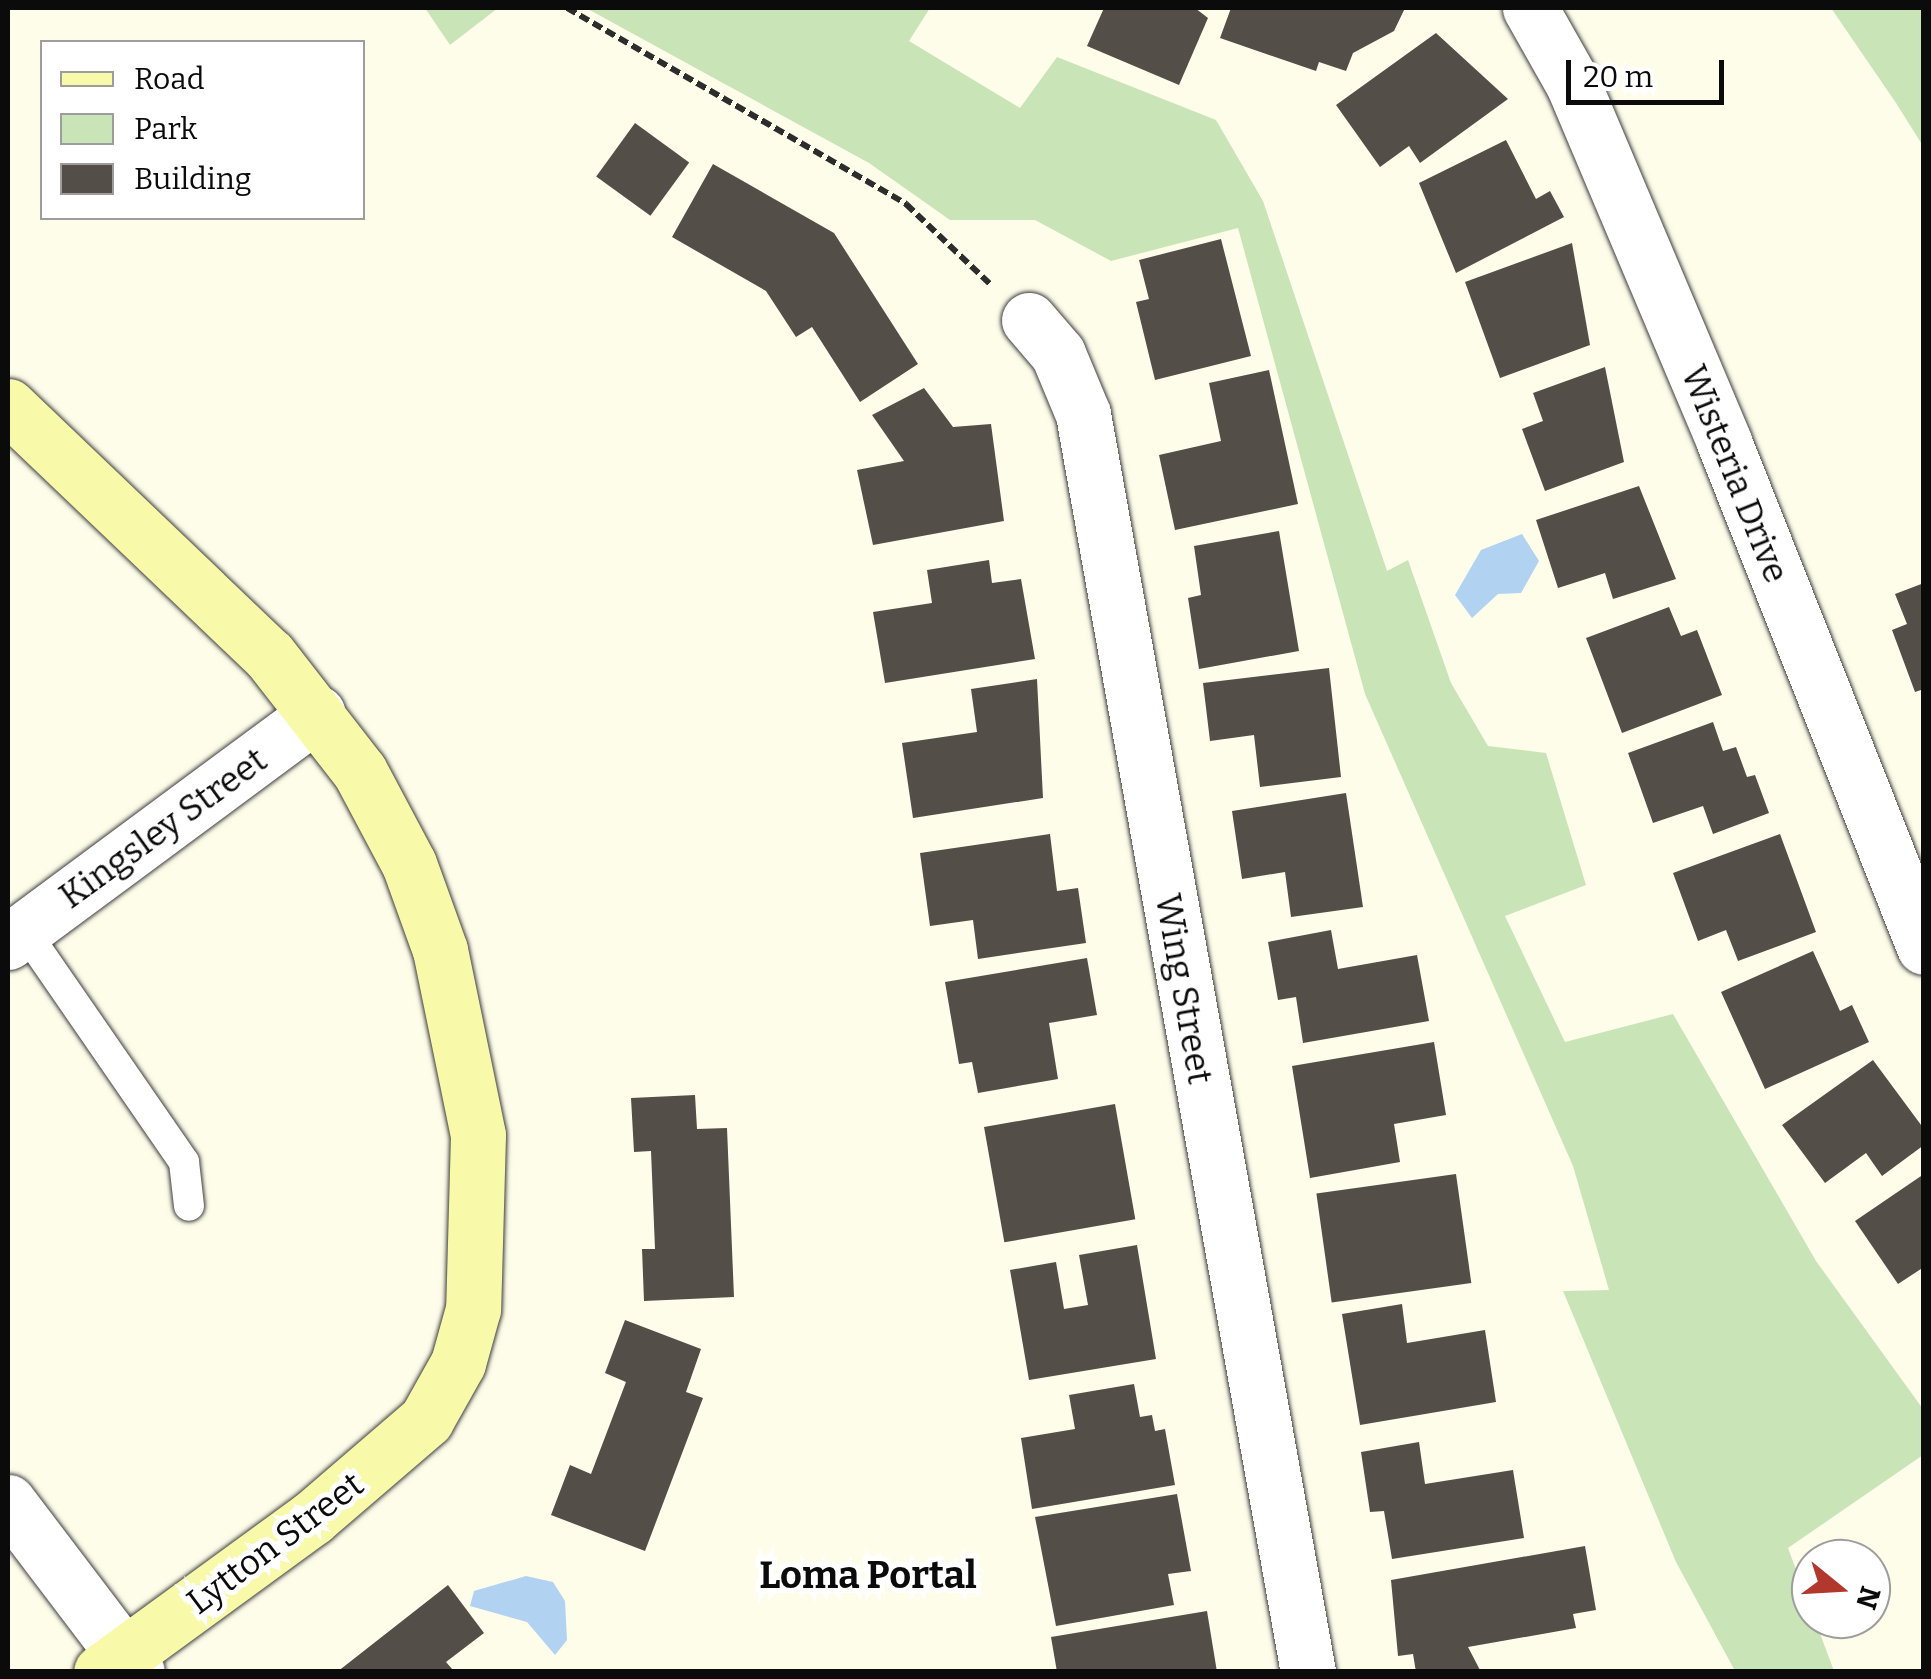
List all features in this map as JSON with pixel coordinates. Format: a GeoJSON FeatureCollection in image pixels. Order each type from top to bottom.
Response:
{"type":"FeatureCollection","features":[{"type":"Feature","properties":{"kind":"main road","name":"Lytton Street"},"geometry":{"type":"LineString","coordinates":[[8,406],[318,713],[409,864],[472,1080],[476,1284],[464,1347],[438,1402],[368,1474],[120,1666]]}},
{"type":"Feature","properties":{"kind":"street","name":"Wisteria Drive"},"geometry":{"type":"LineString","coordinates":[[1530,8],[1573,84],[1716,424],[1924,948]]}},
{"type":"Feature","properties":{"kind":"street","name":"Wing Street"},"geometry":{"type":"LineString","coordinates":[[1028,320],[1058,354],[1083,414],[1308,1672]]}},
{"type":"Feature","properties":{"kind":"street","name":"Kingsley Street"},"geometry":{"type":"LineString","coordinates":[[16,936],[318,713]]}},
{"type":"Feature","properties":{"kind":"street"},"geometry":{"type":"LineString","coordinates":[[8,1502],[120,1666]]}},
{"type":"Feature","properties":{"kind":"lane"},"geometry":{"type":"LineString","coordinates":[[16,936],[184,1162],[189,1206]]}},
{"type":"Feature","properties":{"kind":"path"},"geometry":{"type":"LineString","coordinates":[[567,8],[906,204],[1028,320]]}},
{"type":"Feature","properties":{"kind":"green space"},"geometry":{"type":"Polygon","coordinates":[[[425,8],[498,8],[450,45],[425,8]]]}},
{"type":"Feature","properties":{"kind":"green space"},"geometry":{"type":"Polygon","coordinates":[[[586,8],[930,8],[909,41],[1020,108],[1057,57],[1216,120],[1263,201],[1387,571],[1408,560],[1451,683],[1488,746],[1546,753],[1586,885],[1505,916],[1565,1042],[1673,1014],[1816,1261],[1923,1409],[1923,1455],[1801,1539],[1791,1539],[1791,1639],[1822,1639],[1834,1671],[1735,1671],[1676,1562],[1563,1291],[1609,1290],[1573,1166],[1365,694],[1238,228],[1111,261],[1035,220],[950,220],[869,163],[586,8]]]}},
{"type":"Feature","properties":{"kind":"green space"},"geometry":{"type":"Polygon","coordinates":[[[1831,8],[1923,8],[1923,146],[1896,103],[1831,8]]]}},
{"type":"Feature","properties":{"kind":"water"},"geometry":{"type":"Polygon","coordinates":[[[1522,534],[1539,561],[1521,593],[1498,594],[1472,618],[1455,595],[1481,550],[1522,534]]]}},
{"type":"Feature","properties":{"kind":"water"},"geometry":{"type":"Polygon","coordinates":[[[526,1576],[553,1582],[565,1601],[567,1640],[555,1655],[527,1622],[470,1606],[474,1591],[526,1576]]]}},
{"type":"Feature","properties":{"kind":"building"},"geometry":{"type":"Polygon","coordinates":[[[1104,8],[1195,8],[1208,18],[1179,85],[1087,46],[1104,8]]]}},
{"type":"Feature","properties":{"kind":"building"},"geometry":{"type":"Polygon","coordinates":[[[1231,8],[1405,8],[1394,31],[1353,53],[1346,71],[1319,62],[1316,71],[1220,38],[1231,8]]]}},
{"type":"Feature","properties":{"kind":"building"},"geometry":{"type":"Polygon","coordinates":[[[1436,33],[1508,99],[1420,163],[1409,146],[1380,167],[1336,105],[1436,33]]]}},
{"type":"Feature","properties":{"kind":"building"},"geometry":{"type":"Polygon","coordinates":[[[635,123],[689,162],[650,216],[596,176],[635,123]]]}},
{"type":"Feature","properties":{"kind":"building"},"geometry":{"type":"Polygon","coordinates":[[[1506,140],[1536,199],[1550,191],[1564,217],[1456,273],[1419,183],[1506,140]]]}},
{"type":"Feature","properties":{"kind":"building"},"geometry":{"type":"Polygon","coordinates":[[[713,164],[834,233],[918,364],[860,402],[812,327],[796,337],[766,291],[672,237],[713,164]]]}},
{"type":"Feature","properties":{"kind":"building"},"geometry":{"type":"Polygon","coordinates":[[[1221,239],[1251,356],[1155,380],[1136,302],[1149,299],[1139,260],[1221,239]]]}},
{"type":"Feature","properties":{"kind":"building"},"geometry":{"type":"Polygon","coordinates":[[[1572,243],[1590,345],[1500,378],[1465,282],[1572,243]]]}},
{"type":"Feature","properties":{"kind":"building"},"geometry":{"type":"Polygon","coordinates":[[[1605,367],[1624,462],[1545,491],[1522,429],[1543,421],[1533,393],[1605,367]]]}},
{"type":"Feature","properties":{"kind":"building"},"geometry":{"type":"Polygon","coordinates":[[[1269,370],[1298,504],[1175,530],[1159,455],[1221,441],[1209,383],[1269,370]]]}},
{"type":"Feature","properties":{"kind":"building"},"geometry":{"type":"Polygon","coordinates":[[[924,388],[953,427],[991,424],[1004,521],[873,545],[857,470],[904,461],[872,415],[924,388]]]}},
{"type":"Feature","properties":{"kind":"building"},"geometry":{"type":"Polygon","coordinates":[[[1639,486],[1676,579],[1613,599],[1605,573],[1558,588],[1536,520],[1639,486]]]}},
{"type":"Feature","properties":{"kind":"building"},"geometry":{"type":"Polygon","coordinates":[[[1279,531],[1299,651],[1199,669],[1188,598],[1201,595],[1194,546],[1279,531]]]}},
{"type":"Feature","properties":{"kind":"building"},"geometry":{"type":"Polygon","coordinates":[[[989,560],[992,583],[1021,579],[1035,659],[885,683],[873,612],[932,603],[927,570],[989,560]]]}},
{"type":"Feature","properties":{"kind":"building"},"geometry":{"type":"Polygon","coordinates":[[[1924,583],[1924,689],[1915,692],[1892,630],[1907,624],[1895,594],[1924,583]]]}},
{"type":"Feature","properties":{"kind":"building"},"geometry":{"type":"Polygon","coordinates":[[[1669,607],[1681,636],[1697,630],[1722,695],[1622,733],[1586,638],[1669,607]]]}},
{"type":"Feature","properties":{"kind":"building"},"geometry":{"type":"Polygon","coordinates":[[[1329,668],[1341,777],[1260,787],[1254,735],[1210,741],[1203,683],[1329,668]]]}},
{"type":"Feature","properties":{"kind":"building"},"geometry":{"type":"Polygon","coordinates":[[[1037,679],[1043,798],[913,818],[902,743],[977,732],[971,689],[1037,679]]]}},
{"type":"Feature","properties":{"kind":"building"},"geometry":{"type":"Polygon","coordinates":[[[1713,722],[1723,751],[1736,747],[1747,777],[1755,775],[1769,813],[1713,834],[1703,806],[1653,823],[1628,753],[1713,722]]]}},
{"type":"Feature","properties":{"kind":"building"},"geometry":{"type":"Polygon","coordinates":[[[1346,793],[1363,907],[1291,917],[1285,872],[1242,879],[1232,811],[1346,793]]]}},
{"type":"Feature","properties":{"kind":"building"},"geometry":{"type":"Polygon","coordinates":[[[1050,834],[1057,891],[1078,888],[1086,943],[978,959],[973,920],[930,926],[920,853],[1050,834]]]}},
{"type":"Feature","properties":{"kind":"building"},"geometry":{"type":"Polygon","coordinates":[[[1780,834],[1816,932],[1738,961],[1726,930],[1698,941],[1673,873],[1780,834]]]}},
{"type":"Feature","properties":{"kind":"building"},"geometry":{"type":"Polygon","coordinates":[[[1331,930],[1338,969],[1417,955],[1429,1021],[1303,1043],[1296,997],[1278,1000],[1268,942],[1331,930]]]}},
{"type":"Feature","properties":{"kind":"building"},"geometry":{"type":"Polygon","coordinates":[[[1813,951],[1840,1011],[1852,1005],[1869,1042],[1765,1089],[1721,992],[1813,951]]]}},
{"type":"Feature","properties":{"kind":"building"},"geometry":{"type":"Polygon","coordinates":[[[1087,958],[1097,1015],[1049,1023],[1058,1079],[978,1093],[972,1062],[959,1064],[945,982],[1087,958]]]}},
{"type":"Feature","properties":{"kind":"building"},"geometry":{"type":"Polygon","coordinates":[[[1434,1042],[1446,1115],[1394,1124],[1400,1162],[1310,1178],[1292,1066],[1434,1042]]]}},
{"type":"Feature","properties":{"kind":"building"},"geometry":{"type":"Polygon","coordinates":[[[1873,1060],[1924,1129],[1924,1145],[1882,1176],[1866,1153],[1825,1183],[1782,1125],[1873,1060]]]}},
{"type":"Feature","properties":{"kind":"building"},"geometry":{"type":"Polygon","coordinates":[[[695,1095],[697,1129],[727,1128],[734,1297],[644,1301],[642,1249],[655,1249],[651,1151],[634,1152],[631,1098],[695,1095]]]}},
{"type":"Feature","properties":{"kind":"building"},"geometry":{"type":"Polygon","coordinates":[[[1115,1104],[1135,1219],[1004,1242],[984,1127],[1115,1104]]]}},
{"type":"Feature","properties":{"kind":"building"},"geometry":{"type":"Polygon","coordinates":[[[1456,1174],[1471,1283],[1332,1303],[1316,1194],[1456,1174]]]}},
{"type":"Feature","properties":{"kind":"building"},"geometry":{"type":"Polygon","coordinates":[[[1924,1174],[1924,1267],[1898,1284],[1855,1221],[1924,1174]]]}},
{"type":"Feature","properties":{"kind":"building"},"geometry":{"type":"Polygon","coordinates":[[[1137,1245],[1156,1359],[1029,1380],[1010,1270],[1056,1262],[1064,1309],[1088,1305],[1079,1255],[1137,1245]]]}},
{"type":"Feature","properties":{"kind":"building"},"geometry":{"type":"Polygon","coordinates":[[[1402,1304],[1407,1343],[1485,1330],[1496,1402],[1360,1425],[1342,1314],[1402,1304]]]}},
{"type":"Feature","properties":{"kind":"building"},"geometry":{"type":"Polygon","coordinates":[[[625,1320],[701,1349],[686,1392],[703,1398],[645,1551],[551,1515],[570,1465],[591,1474],[626,1382],[605,1373],[625,1320]]]}},
{"type":"Feature","properties":{"kind":"building"},"geometry":{"type":"Polygon","coordinates":[[[1134,1384],[1140,1417],[1152,1415],[1155,1431],[1165,1429],[1175,1485],[1032,1509],[1021,1438],[1075,1429],[1069,1395],[1134,1384]]]}},
{"type":"Feature","properties":{"kind":"building"},"geometry":{"type":"Polygon","coordinates":[[[1419,1442],[1425,1484],[1513,1470],[1524,1538],[1392,1559],[1384,1511],[1370,1512],[1361,1452],[1419,1442]]]}},
{"type":"Feature","properties":{"kind":"building"},"geometry":{"type":"Polygon","coordinates":[[[1177,1494],[1191,1571],[1168,1574],[1174,1605],[1056,1626],[1035,1517],[1177,1494]]]}},
{"type":"Feature","properties":{"kind":"building"},"geometry":{"type":"Polygon","coordinates":[[[1585,1546],[1596,1610],[1573,1614],[1576,1628],[1468,1647],[1481,1672],[1416,1672],[1413,1654],[1398,1656],[1391,1580],[1585,1546]]]}},
{"type":"Feature","properties":{"kind":"building"},"geometry":{"type":"Polygon","coordinates":[[[448,1585],[484,1633],[446,1662],[453,1670],[337,1672],[448,1585]]]}},
{"type":"Feature","properties":{"kind":"building"},"geometry":{"type":"Polygon","coordinates":[[[1207,1611],[1217,1672],[1057,1672],[1051,1637],[1207,1611]]]}},
{"type":"Feature","properties":{"kind":"district","name":"Loma Portal"},"geometry":{"type":"Point","coordinates":[868,1576]}}]}
